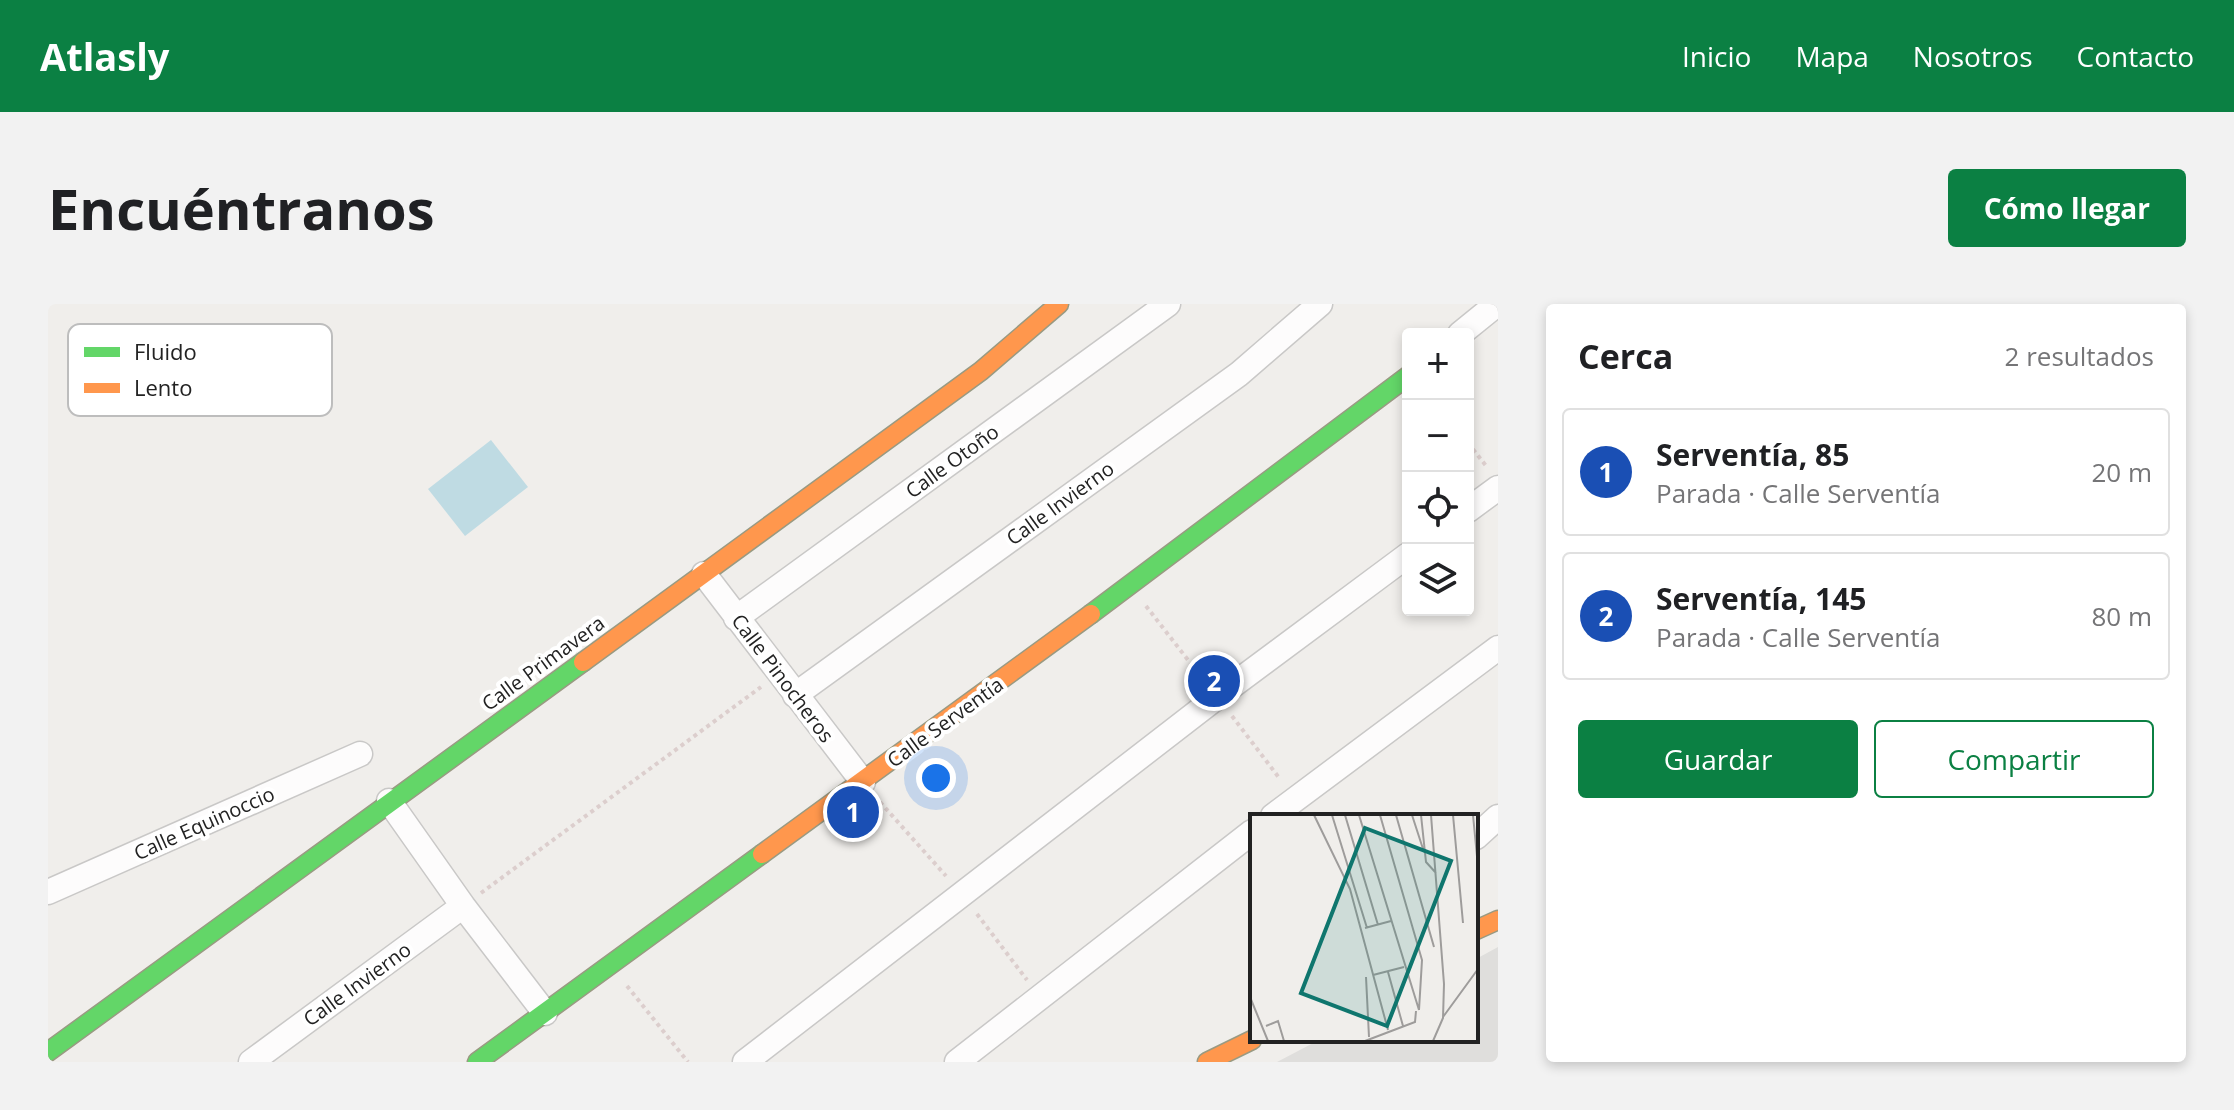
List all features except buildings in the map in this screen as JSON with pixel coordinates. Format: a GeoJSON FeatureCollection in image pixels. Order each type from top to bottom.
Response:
{"type":"FeatureCollection","features":[{"type":"Feature","properties":{"kind":"street","name":"Calle Primavera"},"geometry":{"type":"LineString","coordinates":[[48,1052],[981,371],[1059,304]]}},
{"type":"Feature","properties":{"kind":"street","name":"Calle Otoño"},"geometry":{"type":"LineString","coordinates":[[736,618],[1168,304]]}},
{"type":"Feature","properties":{"kind":"street","name":"Calle Invierno"},"geometry":{"type":"LineString","coordinates":[[795,695],[1239,374],[1320,304]]}},
{"type":"Feature","properties":{"kind":"street"},"geometry":{"type":"LineString","coordinates":[[1467,328],[1497,304]]}},
{"type":"Feature","properties":{"kind":"street","name":"Calle Serventía"},"geometry":{"type":"LineString","coordinates":[[477,1062],[863,782],[1402,380]]}},
{"type":"Feature","properties":{"kind":"street"},"geometry":{"type":"LineString","coordinates":[[1474,503],[1494,480]]}},
{"type":"Feature","properties":{"kind":"street"},"geometry":{"type":"LineString","coordinates":[[745,1062],[1217,697],[1402,559]]}},
{"type":"Feature","properties":{"kind":"street","name":"Calle Pinocheros"},"geometry":{"type":"LineString","coordinates":[[704,574],[863,782]]}},
{"type":"Feature","properties":{"kind":"street"},"geometry":{"type":"LineString","coordinates":[[1276,814],[1498,648]]}},
{"type":"Feature","properties":{"kind":"street","name":"Calle Equinoccio"},"geometry":{"type":"LineString","coordinates":[[48,892],[360,754]]}},
{"type":"Feature","properties":{"kind":"street"},"geometry":{"type":"LineString","coordinates":[[389,801],[463,906],[545,1013]]}},
{"type":"Feature","properties":{"kind":"street"},"geometry":{"type":"LineString","coordinates":[[1478,835],[1498,817]]}},
{"type":"Feature","properties":{"kind":"street"},"geometry":{"type":"LineString","coordinates":[[957,1062],[1250,834]]}},
{"type":"Feature","properties":{"kind":"street","name":"Calle Invierno"},"geometry":{"type":"LineString","coordinates":[[251,1062],[463,906]]}},
{"type":"Feature","properties":{"kind":"street"},"geometry":{"type":"LineString","coordinates":[[1478,929],[1498,920]]}},
{"type":"Feature","properties":{"kind":"street"},"geometry":{"type":"LineString","coordinates":[[1207,1062],[1250,1041]]}},
{"type":"Feature","properties":{"kind":"path"},"geometry":{"type":"LineString","coordinates":[[1474,452],[1494,480]]}},
{"type":"Feature","properties":{"kind":"path"},"geometry":{"type":"LineString","coordinates":[[463,906],[779,674]]}},
{"type":"Feature","properties":{"kind":"path"},"geometry":{"type":"LineString","coordinates":[[611,966],[688,1062]]}},
{"type":"Feature","properties":{"kind":"shaded area"},"geometry":{"type":"Polygon","coordinates":[[[1498,947],[1498,1062],[1277,1062],[1315,1042],[1478,1042],[1478,958],[1498,947]]]}},
{"type":"Feature","properties":{"kind":"water"},"geometry":{"type":"Polygon","coordinates":[[[491,440],[528,487],[465,536],[428,489],[491,440]]]}},
{"type":"Feature","properties":{"kind":"traffic: fast"},"geometry":{"type":"LineString","coordinates":[[1091,614],[1402,381]]}},
{"type":"Feature","properties":{"kind":"traffic: fast"},"geometry":{"type":"LineString","coordinates":[[48,1052],[583,662]]}},
{"type":"Feature","properties":{"kind":"traffic: fast"},"geometry":{"type":"LineString","coordinates":[[477,1062],[762,854]]}},
{"type":"Feature","properties":{"kind":"traffic: slow"},"geometry":{"type":"LineString","coordinates":[[583,662],[981,371],[1059,304]]}},
{"type":"Feature","properties":{"kind":"traffic: slow"},"geometry":{"type":"LineString","coordinates":[[762,854],[1091,614]]}},
{"type":"Feature","properties":{"kind":"traffic: slow"},"geometry":{"type":"LineString","coordinates":[[1478,929],[1498,920]]}},
{"type":"Feature","properties":{"kind":"traffic: slow"},"geometry":{"type":"LineString","coordinates":[[1207,1062],[1250,1041]]}},
{"type":"Feature","properties":{"kind":"place","name":"Serventía, 145"},"geometry":{"type":"Point","coordinates":[1214,681]}},
{"type":"Feature","properties":{"kind":"place","name":"Serventía, 85"},"geometry":{"type":"Point","coordinates":[853,812]}}]}
